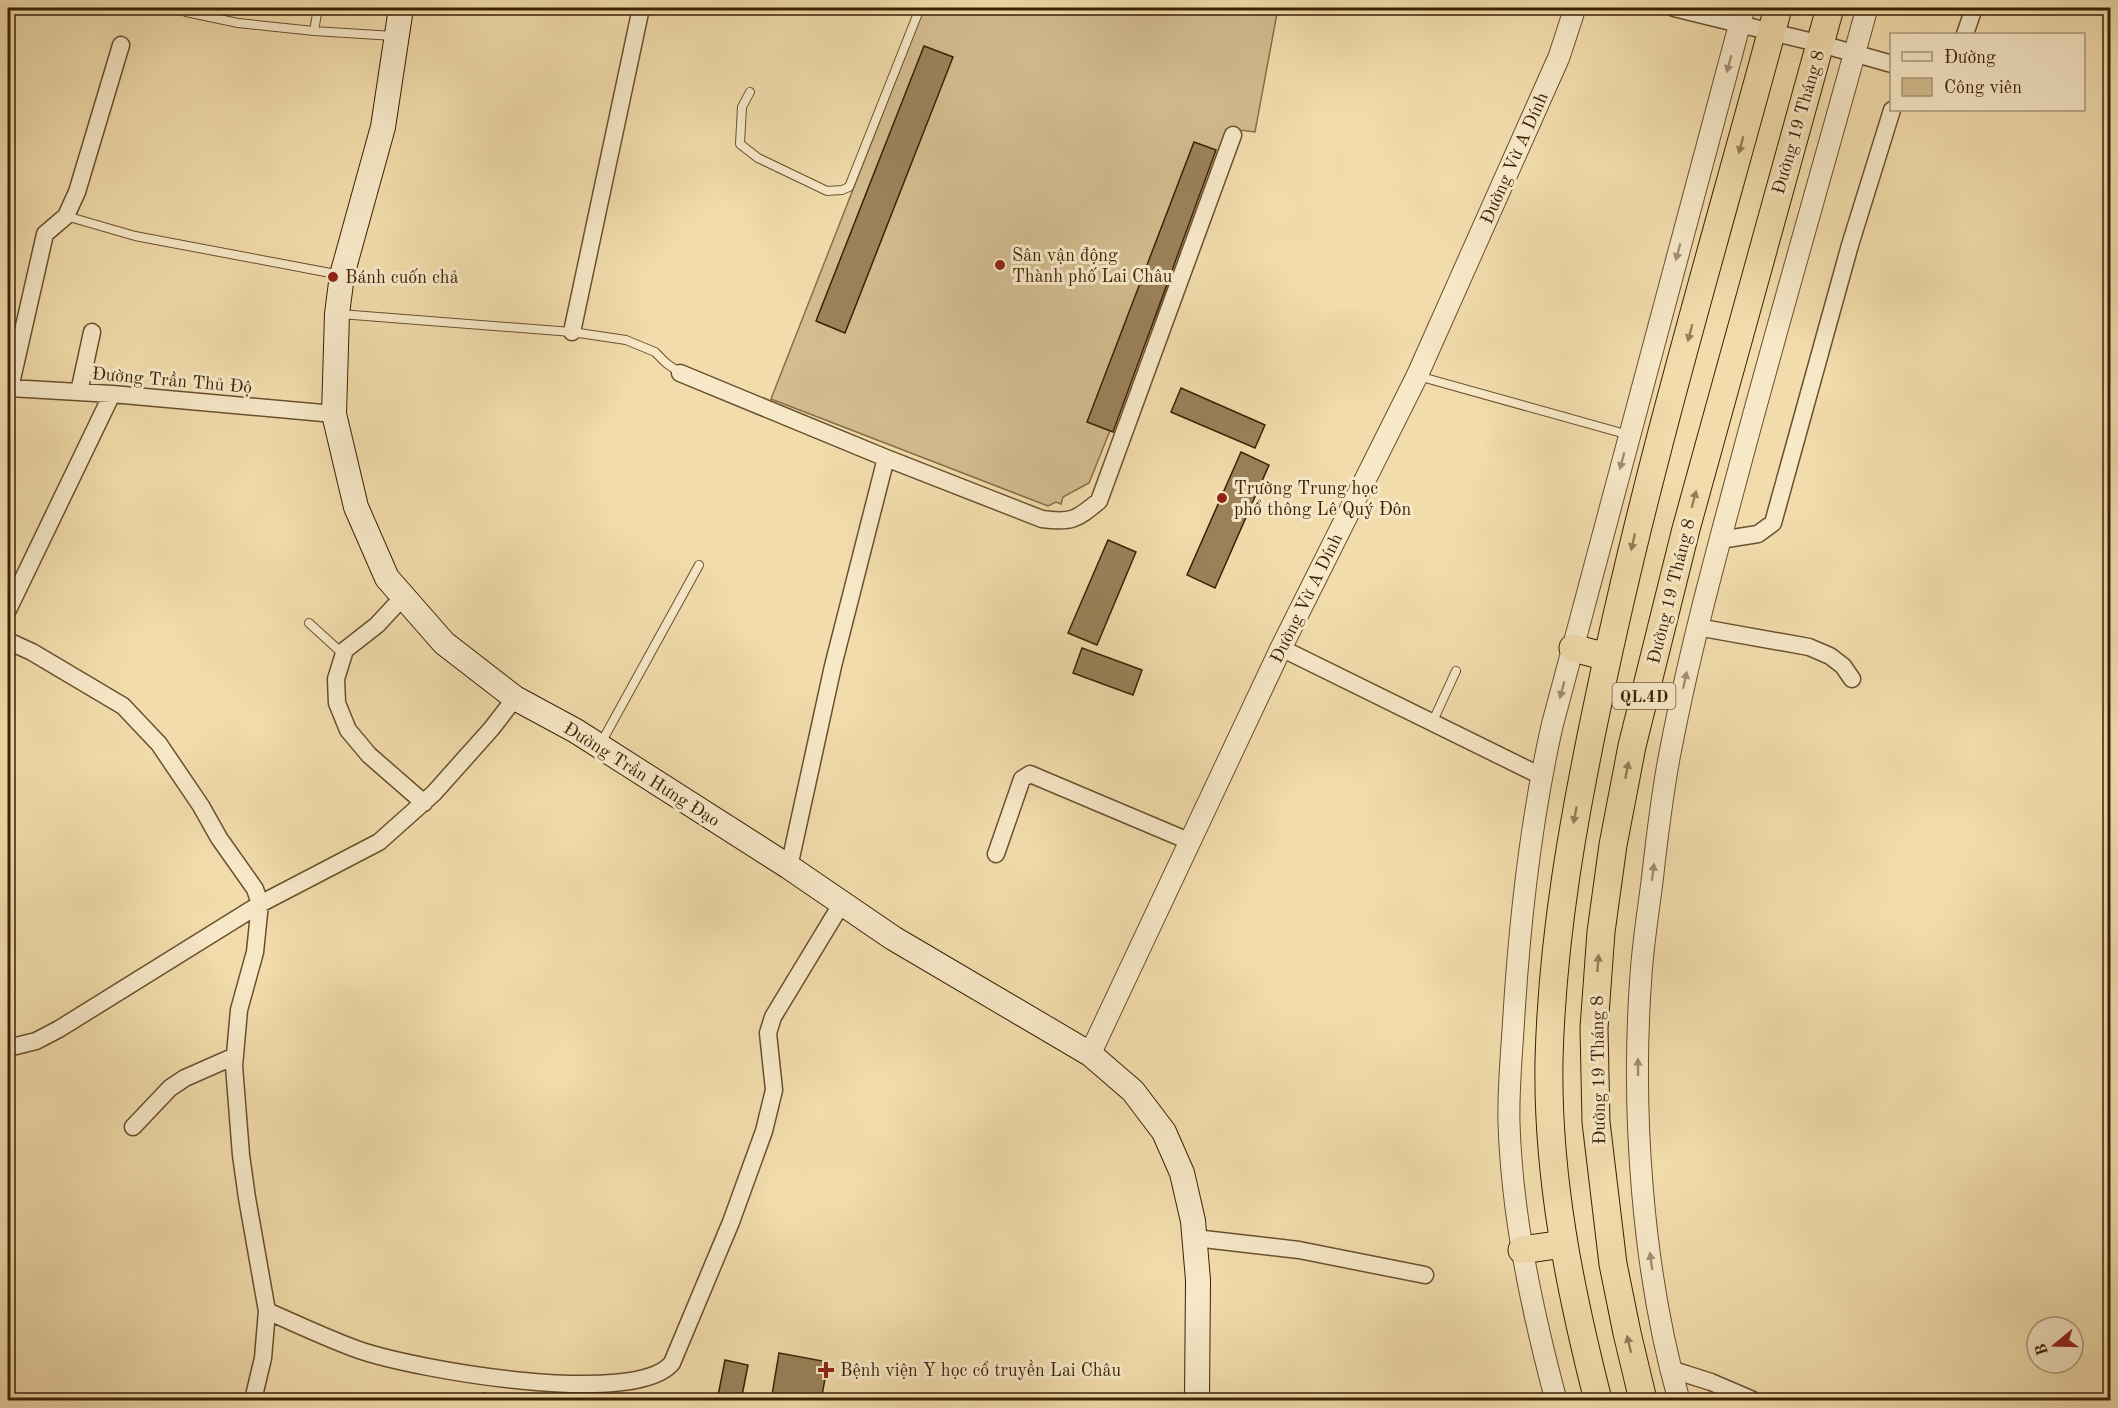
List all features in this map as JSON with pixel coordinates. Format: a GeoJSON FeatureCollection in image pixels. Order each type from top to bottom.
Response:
{"type":"FeatureCollection","features":[{"type":"Feature","properties":{"kind":"highway","name":"Đường 19 Tháng 8"},"geometry":{"type":"LineString","coordinates":[[1643,1401],[1614,1264],[1596,1122],[1594,1028],[1601,932],[1613,845],[1632,746],[1677,563],[1830,8]]}},
{"type":"Feature","properties":{"kind":"highway","name":"QL.4D"},"geometry":{"type":"LineString","coordinates":[[1598,1401],[1579,1325],[1564,1244],[1552,1146],[1549,1064],[1560,919],[1573,826],[1607,657],[1635,535],[1775,20]]}},
{"type":"Feature","properties":{"kind":"highway"},"geometry":{"type":"LineString","coordinates":[[1573,648],[1607,657]]}},
{"type":"Feature","properties":{"kind":"highway"},"geometry":{"type":"LineString","coordinates":[[1522,1250],[1564,1244]]}},
{"type":"Feature","properties":{"kind":"main road","name":"Đường Trần Hưng Đạo"},"geometry":{"type":"LineString","coordinates":[[401,8],[383,127],[342,275],[337,314],[334,414],[356,507],[387,578],[444,643],[515,698],[576,730],[789,867],[894,938],[1090,1054],[1133,1091],[1164,1132],[1182,1173],[1193,1221],[1198,1280],[1197,1401]]}},
{"type":"Feature","properties":{"kind":"street"},"geometry":{"type":"LineString","coordinates":[[572,332],[641,8]]}},
{"type":"Feature","properties":{"kind":"street","name":"Đường Vừ A Dính"},"geometry":{"type":"LineString","coordinates":[[1090,1054],[1281,648],[1417,376],[1559,57],[1575,8]]}},
{"type":"Feature","properties":{"kind":"street"},"geometry":{"type":"LineString","coordinates":[[1674,8],[1775,20],[1821,44],[1890,63]]}},
{"type":"Feature","properties":{"kind":"street","name":"Đường 19 Tháng 8"},"geometry":{"type":"LineString","coordinates":[[1679,1401],[1670,1369],[1647,1234],[1638,1111],[1638,1025],[1641,972],[1658,832],[1670,751],[1697,627],[1867,8]]}},
{"type":"Feature","properties":{"kind":"street"},"geometry":{"type":"LineString","coordinates":[[1965,33],[1974,8]]}},
{"type":"Feature","properties":{"kind":"street"},"geometry":{"type":"LineString","coordinates":[[1556,1401],[1540,1339],[1522,1250],[1509,1123],[1511,1060],[1522,920],[1541,776],[1629,435],[1742,15]]}},
{"type":"Feature","properties":{"kind":"street"},"geometry":{"type":"LineString","coordinates":[[9,389],[45,234],[66,216],[77,192],[121,45]]}},
{"type":"Feature","properties":{"kind":"street"},"geometry":{"type":"LineString","coordinates":[[1720,540],[1758,534],[1773,523],[1850,245],[1892,111]]}},
{"type":"Feature","properties":{"kind":"street"},"geometry":{"type":"LineString","coordinates":[[680,373],[885,458],[1042,519],[1063,522],[1083,515],[1099,501],[1233,135]]}},
{"type":"Feature","properties":{"kind":"street"},"geometry":{"type":"LineString","coordinates":[[80,392],[92,332]]}},
{"type":"Feature","properties":{"kind":"street","name":"Đường Trần Thủ Độ"},"geometry":{"type":"LineString","coordinates":[[9,389],[112,394],[334,414]]}},
{"type":"Feature","properties":{"kind":"street"},"geometry":{"type":"LineString","coordinates":[[8,610],[112,394]]}},
{"type":"Feature","properties":{"kind":"street"},"geometry":{"type":"LineString","coordinates":[[789,867],[833,666],[885,458]]}},
{"type":"Feature","properties":{"kind":"street"},"geometry":{"type":"LineString","coordinates":[[403,597],[377,625],[345,650],[336,679],[337,703],[348,730],[369,755],[423,802]]}},
{"type":"Feature","properties":{"kind":"street"},"geometry":{"type":"LineString","coordinates":[[1697,627],[1809,647],[1830,656],[1843,666],[1852,679]]}},
{"type":"Feature","properties":{"kind":"street"},"geometry":{"type":"LineString","coordinates":[[8,641],[32,652],[123,706],[159,744],[201,806],[219,838],[255,889],[260,904],[255,952],[239,1010],[235,1056],[241,1155],[267,1311],[263,1358],[253,1401]]}},
{"type":"Feature","properties":{"kind":"street"},"geometry":{"type":"LineString","coordinates":[[1281,648],[1541,776]]}},
{"type":"Feature","properties":{"kind":"street"},"geometry":{"type":"LineString","coordinates":[[8,1048],[36,1041],[59,1029],[260,904],[379,842],[434,794],[515,698]]}},
{"type":"Feature","properties":{"kind":"street"},"geometry":{"type":"LineString","coordinates":[[996,854],[1022,779],[1030,774],[1191,842]]}},
{"type":"Feature","properties":{"kind":"street"},"geometry":{"type":"LineString","coordinates":[[267,1311],[357,1350],[537,1396],[612,1392],[649,1384],[666,1374],[731,1222],[764,1131],[774,1090],[768,1033],[773,1017],[842,903]]}},
{"type":"Feature","properties":{"kind":"street"},"geometry":{"type":"LineString","coordinates":[[133,1127],[170,1088],[185,1078],[235,1056]]}},
{"type":"Feature","properties":{"kind":"street"},"geometry":{"type":"LineString","coordinates":[[1195,1238],[1299,1250],[1425,1275]]}},
{"type":"Feature","properties":{"kind":"street"},"geometry":{"type":"LineString","coordinates":[[1670,1369],[1711,1382],[1753,1401]]}},
{"type":"Feature","properties":{"kind":"lane"},"geometry":{"type":"LineString","coordinates":[[315,31],[318,8]]}},
{"type":"Feature","properties":{"kind":"lane"},"geometry":{"type":"LineString","coordinates":[[750,92],[742,107],[740,144],[758,158],[827,191],[849,187],[920,8]]}},
{"type":"Feature","properties":{"kind":"lane"},"geometry":{"type":"LineString","coordinates":[[186,12],[238,23],[397,36]]}},
{"type":"Feature","properties":{"kind":"lane"},"geometry":{"type":"LineString","coordinates":[[66,216],[135,236],[342,275]]}},
{"type":"Feature","properties":{"kind":"lane"},"geometry":{"type":"LineString","coordinates":[[337,314],[572,332],[626,340],[655,352],[680,373]]}},
{"type":"Feature","properties":{"kind":"lane"},"geometry":{"type":"LineString","coordinates":[[1417,376],[1629,435]]}},
{"type":"Feature","properties":{"kind":"lane"},"geometry":{"type":"LineString","coordinates":[[599,746],[699,565]]}},
{"type":"Feature","properties":{"kind":"lane"},"geometry":{"type":"LineString","coordinates":[[309,623],[343,654]]}},
{"type":"Feature","properties":{"kind":"lane"},"geometry":{"type":"LineString","coordinates":[[1432,723],[1456,671]]}},
{"type":"Feature","properties":{"kind":"green space","name":"Sân vận động Thành phố Lai Châu"},"geometry":{"type":"Polygon","coordinates":[[[924,8],[1278,8],[1255,132],[1231,129],[1089,483],[1063,497],[1061,504],[1056,502],[1048,506],[771,399],[924,8]]]}},
{"type":"Feature","properties":{"kind":"building"},"geometry":{"type":"Polygon","coordinates":[[[924,46],[953,57],[845,333],[816,321],[924,46]]]}},
{"type":"Feature","properties":{"kind":"building"},"geometry":{"type":"Polygon","coordinates":[[[1194,142],[1216,150],[1113,432],[1087,422],[1194,142]]]}},
{"type":"Feature","properties":{"kind":"building"},"geometry":{"type":"Polygon","coordinates":[[[1181,388],[1265,425],[1255,448],[1171,412],[1181,388]]]}},
{"type":"Feature","properties":{"kind":"building"},"geometry":{"type":"Polygon","coordinates":[[[1241,452],[1269,465],[1215,588],[1187,575],[1241,452]]]}},
{"type":"Feature","properties":{"kind":"building"},"geometry":{"type":"Polygon","coordinates":[[[1108,540],[1136,552],[1097,645],[1068,633],[1108,540]]]}},
{"type":"Feature","properties":{"kind":"building"},"geometry":{"type":"Polygon","coordinates":[[[1082,648],[1142,670],[1133,695],[1073,673],[1082,648]]]}},
{"type":"Feature","properties":{"kind":"building"},"geometry":{"type":"Polygon","coordinates":[[[779,1353],[828,1362],[821,1401],[771,1401],[779,1353]]]}},
{"type":"Feature","properties":{"kind":"building"},"geometry":{"type":"Polygon","coordinates":[[[725,1360],[748,1365],[741,1401],[717,1401],[725,1360]]]}},
{"type":"Feature","properties":{"kind":"place","name":"Sân vận động Thành phố Lai Châu"},"geometry":{"type":"Point","coordinates":[1000,265]}},
{"type":"Feature","properties":{"kind":"place","name":"Bánh cuốn chả"},"geometry":{"type":"Point","coordinates":[333,277]}},
{"type":"Feature","properties":{"kind":"place","name":"Trường Trung học phổ thông Lê Quý Đôn"},"geometry":{"type":"Point","coordinates":[1222,498]}},
{"type":"Feature","properties":{"kind":"place","name":"Bệnh viện Y học cổ truyền Lai Châu"},"geometry":{"type":"Point","coordinates":[826,1370]}}]}
